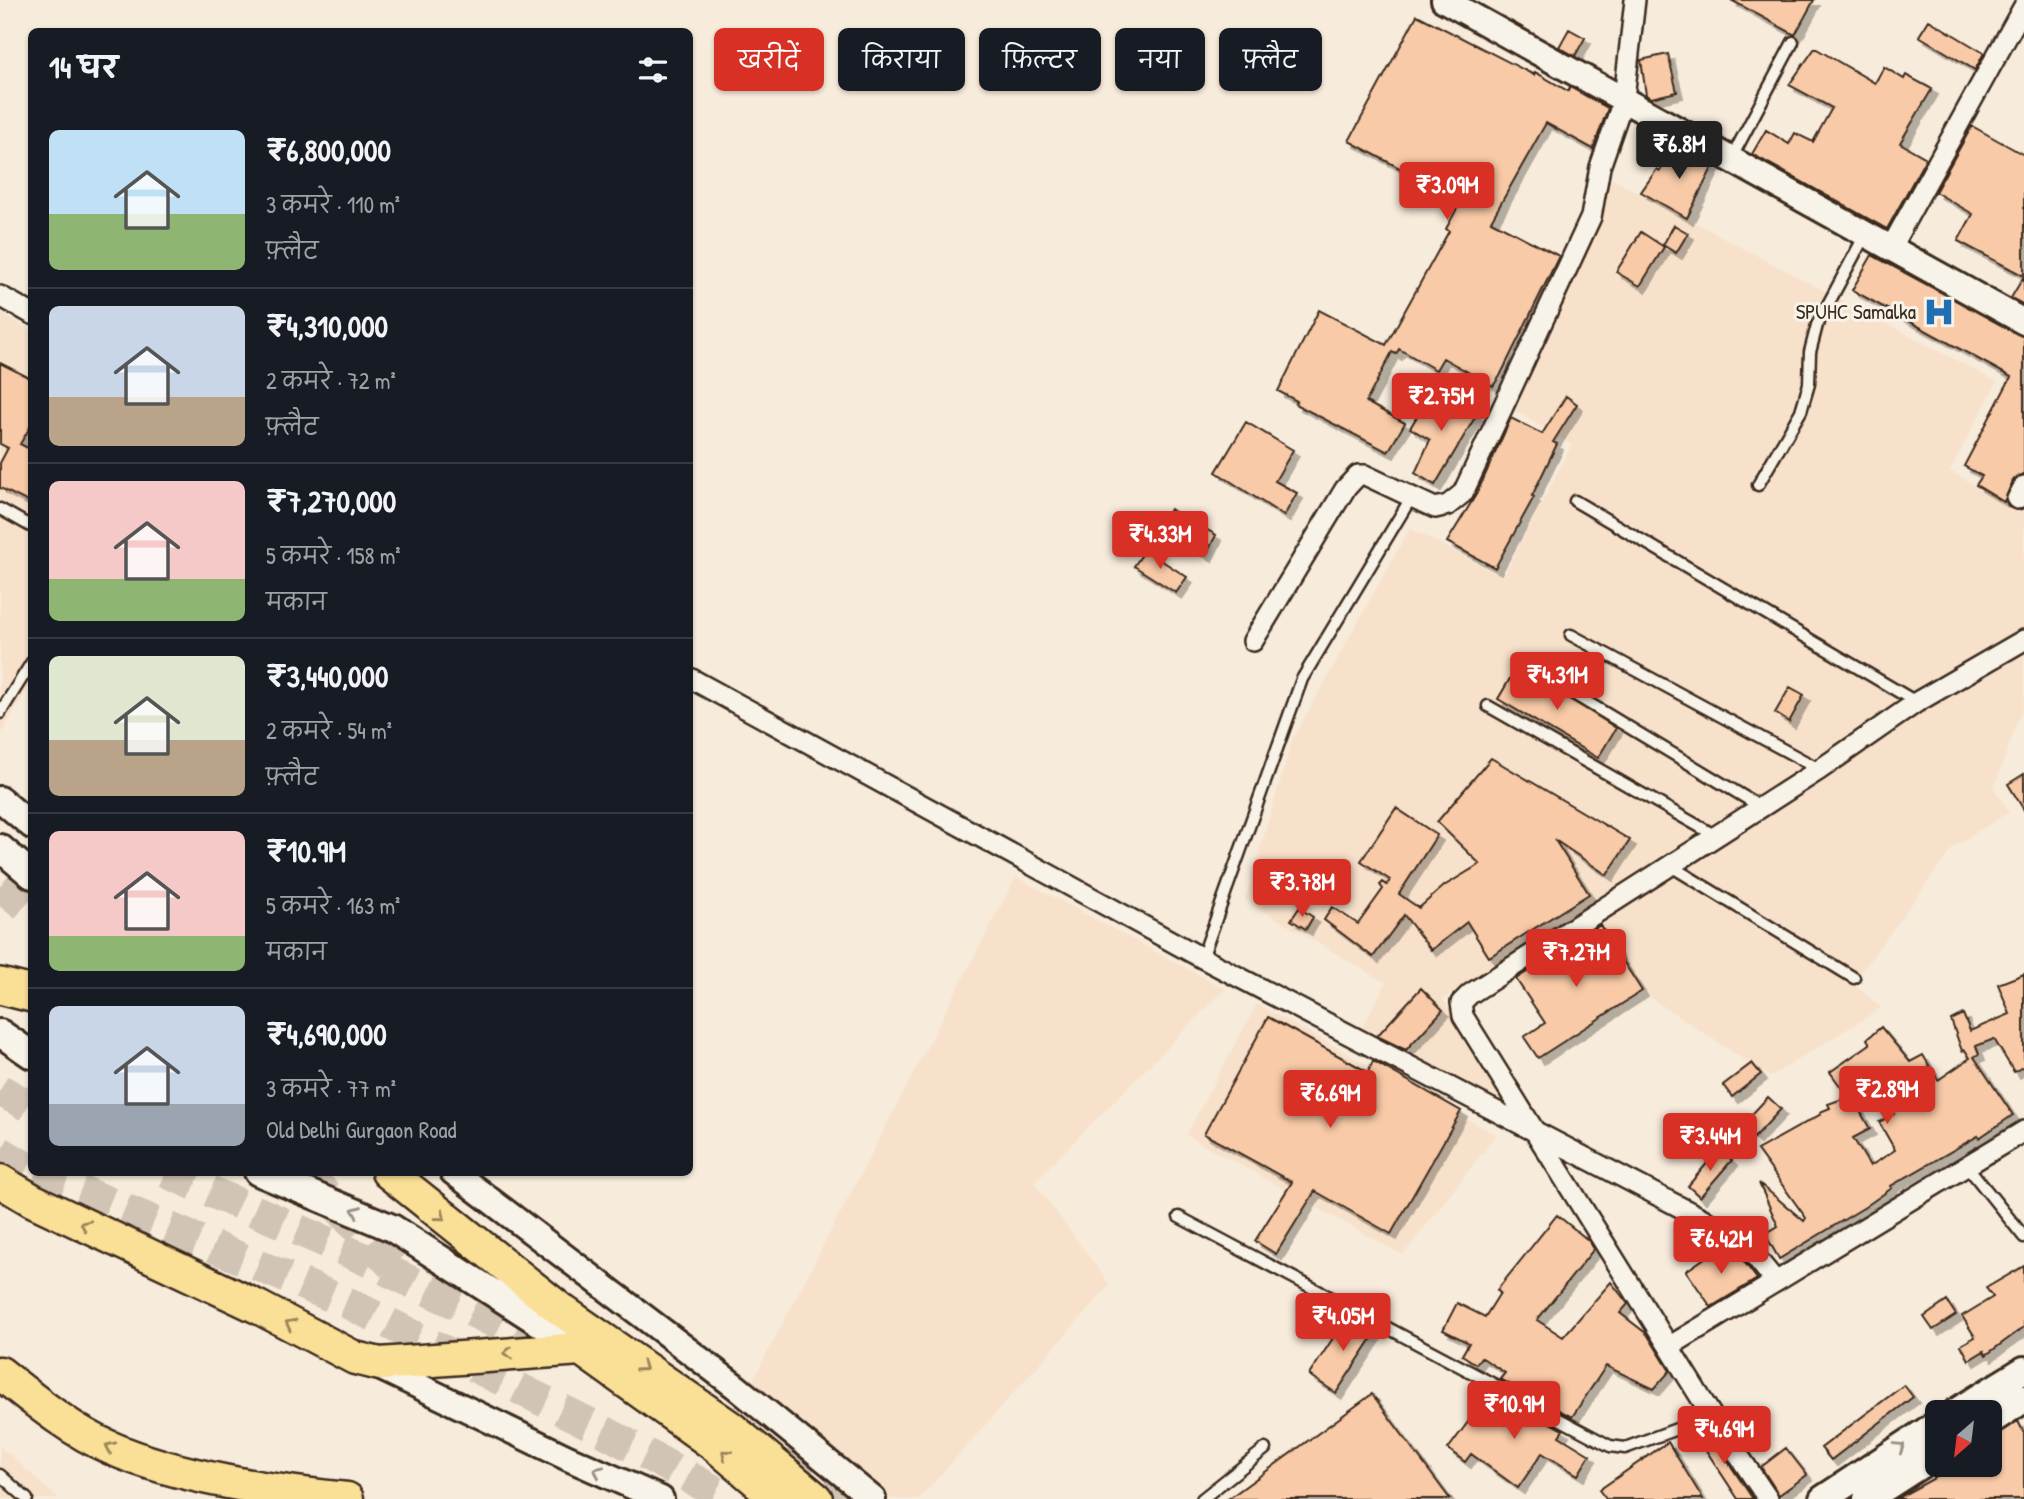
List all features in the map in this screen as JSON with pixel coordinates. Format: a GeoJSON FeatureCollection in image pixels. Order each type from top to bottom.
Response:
{"type":"FeatureCollection","features":[{"type":"Feature","properties":{"kind":"highway"},"geometry":{"type":"LineString","coordinates":[[0,986],[28,993]]}},
{"type":"Feature","properties":{"kind":"highway"},"geometry":{"type":"LineString","coordinates":[[393,1176],[561,1310],[731,1428],[816,1499]]}},
{"type":"Feature","properties":{"kind":"highway"},"geometry":{"type":"LineString","coordinates":[[0,1181],[32,1200],[258,1307],[355,1358],[380,1364],[581,1349],[716,1446],[778,1499]]}},
{"type":"Feature","properties":{"kind":"highway"},"geometry":{"type":"LineString","coordinates":[[0,1373],[50,1413],[110,1448],[173,1471],[346,1499]]}},
{"type":"Feature","properties":{"kind":"main road"},"geometry":{"type":"LineString","coordinates":[[0,848],[28,872]]}},
{"type":"Feature","properties":{"kind":"main road"},"geometry":{"type":"LineString","coordinates":[[0,1033],[28,1052]]}},
{"type":"Feature","properties":{"kind":"main road"},"geometry":{"type":"LineString","coordinates":[[268,1176],[392,1228],[581,1349]]}},
{"type":"Feature","properties":{"kind":"main road"},"geometry":{"type":"LineString","coordinates":[[1975,1400],[2024,1370]]}},
{"type":"Feature","properties":{"kind":"main road"},"geometry":{"type":"LineString","coordinates":[[2002,1413],[2024,1399]]}},
{"type":"Feature","properties":{"kind":"main road"},"geometry":{"type":"LineString","coordinates":[[1876,1489],[1925,1437]]}},
{"type":"Feature","properties":{"kind":"main road"},"geometry":{"type":"LineString","coordinates":[[1823,1499],[1876,1489],[1925,1461]]}},
{"type":"Feature","properties":{"kind":"street"},"geometry":{"type":"LineString","coordinates":[[1444,0],[1732,157],[2024,322]]}},
{"type":"Feature","properties":{"kind":"street"},"geometry":{"type":"LineString","coordinates":[[1253,641],[1355,477],[1365,475],[1431,508],[1443,507],[1458,498],[1468,483],[1584,235],[1595,202],[1600,167],[1624,98],[1635,0]]}},
{"type":"Feature","properties":{"kind":"street"},"geometry":{"type":"LineString","coordinates":[[1891,247],[2024,6]]}},
{"type":"Feature","properties":{"kind":"street"},"geometry":{"type":"LineString","coordinates":[[0,296],[28,312]]}},
{"type":"Feature","properties":{"kind":"street"},"geometry":{"type":"LineString","coordinates":[[1768,1499],[1712,1416],[1463,1016],[1461,1003],[1470,994],[1819,770],[1917,702],[2024,640]]}},
{"type":"Feature","properties":{"kind":"street"},"geometry":{"type":"LineString","coordinates":[[693,680],[1202,958],[1713,1225],[1750,1250],[1776,1282]]}},
{"type":"Feature","properties":{"kind":"street"},"geometry":{"type":"LineString","coordinates":[[0,799],[28,823]]}},
{"type":"Feature","properties":{"kind":"street"},"geometry":{"type":"LineString","coordinates":[[1670,1346],[2024,1131]]}},
{"type":"Feature","properties":{"kind":"street"},"geometry":{"type":"LineString","coordinates":[[458,1176],[735,1386],[873,1499]]}},
{"type":"Feature","properties":{"kind":"street"},"geometry":{"type":"LineString","coordinates":[[367,1360],[568,1458],[661,1499]]}},
{"type":"Feature","properties":{"kind":"lane"},"geometry":{"type":"LineString","coordinates":[[1732,157],[1793,41]]}},
{"type":"Feature","properties":{"kind":"lane"},"geometry":{"type":"LineString","coordinates":[[1758,485],[1801,411],[1809,384],[1810,352],[1817,325],[1866,233]]}},
{"type":"Feature","properties":{"kind":"lane"},"geometry":{"type":"LineString","coordinates":[[1202,958],[1302,679],[1410,498]]}},
{"type":"Feature","properties":{"kind":"lane"},"geometry":{"type":"LineString","coordinates":[[1575,501],[1917,702]]}},
{"type":"Feature","properties":{"kind":"lane"},"geometry":{"type":"LineString","coordinates":[[0,509],[28,525]]}},
{"type":"Feature","properties":{"kind":"lane"},"geometry":{"type":"LineString","coordinates":[[1571,635],[1819,770]]}},
{"type":"Feature","properties":{"kind":"lane"},"geometry":{"type":"LineString","coordinates":[[0,713],[28,668]]}},
{"type":"Feature","properties":{"kind":"lane"},"geometry":{"type":"LineString","coordinates":[[1562,687],[1762,807]]}},
{"type":"Feature","properties":{"kind":"lane"},"geometry":{"type":"LineString","coordinates":[[1488,706],[1717,836]]}},
{"type":"Feature","properties":{"kind":"lane"},"geometry":{"type":"LineString","coordinates":[[1670,866],[1854,978]]}},
{"type":"Feature","properties":{"kind":"lane"},"geometry":{"type":"LineString","coordinates":[[1967,1166],[2024,1237]]}},
{"type":"Feature","properties":{"kind":"lane"},"geometry":{"type":"LineString","coordinates":[[1179,1217],[1610,1446],[1626,1448],[1712,1416]]}},
{"type":"Feature","properties":{"kind":"lane"},"geometry":{"type":"LineString","coordinates":[[1202,1499],[1265,1449]]}},
{"type":"Feature","properties":{"kind":"lane"},"geometry":{"type":"LineString","coordinates":[[0,1475],[27,1499]]}},
{"type":"Feature","properties":{"kind":"shaded area"},"geometry":{"type":"Polygon","coordinates":[[[1612,179],[1997,382],[1950,471],[2024,513],[2024,703],[1994,788],[2009,812],[1954,846],[1853,983],[1881,1008],[1770,1077],[1642,992],[1592,908],[1443,999],[1509,1105],[1362,1028],[1386,983],[1245,900],[1292,741],[1410,528],[1503,577],[1572,445],[1515,411],[1581,264],[1612,179]]]}},
{"type":"Feature","properties":{"kind":"shaded area"},"geometry":{"type":"Polygon","coordinates":[[[0,313],[28,329],[28,687],[0,736],[0,313]]]}},
{"type":"Feature","properties":{"kind":"shaded area"},"geometry":{"type":"Polygon","coordinates":[[[1016,877],[1225,989],[1034,1182],[1110,1285],[919,1499],[892,1499],[751,1384],[1016,877]]]}},
{"type":"Feature","properties":{"kind":"shaded area"},"geometry":{"type":"Polygon","coordinates":[[[1257,1004],[1496,1135],[1403,1255],[1186,1135],[1257,1004]]]}},
{"type":"Feature","properties":{"kind":"shaded area"},"geometry":{"type":"Polygon","coordinates":[[[0,1446],[59,1499],[0,1499],[0,1446]]]}},
{"type":"Feature","properties":{"kind":"building"},"geometry":{"type":"Polygon","coordinates":[[[1731,0],[1814,0],[1795,35],[1731,0]]]}},
{"type":"Feature","properties":{"kind":"building"},"geometry":{"type":"Polygon","coordinates":[[[1417,15],[1534,75],[1535,72],[1568,91],[1570,87],[1608,108],[1593,149],[1546,123],[1491,221],[1559,256],[1500,376],[1493,386],[1443,358],[1436,370],[1399,349],[1396,354],[1392,352],[1366,402],[1405,423],[1388,452],[1295,404],[1297,401],[1278,391],[1319,310],[1386,345],[1449,231],[1446,229],[1461,201],[1349,141],[1417,15]]]}},
{"type":"Feature","properties":{"kind":"building"},"geometry":{"type":"Polygon","coordinates":[[[1929,20],[1984,53],[1975,70],[1919,36],[1929,20]]]}},
{"type":"Feature","properties":{"kind":"building"},"geometry":{"type":"Polygon","coordinates":[[[1569,29],[1585,38],[1575,56],[1559,47],[1569,29]]]}},
{"type":"Feature","properties":{"kind":"building"},"geometry":{"type":"Polygon","coordinates":[[[1815,48],[1875,83],[1884,67],[1904,79],[1906,75],[1932,89],[1900,143],[1926,158],[1887,229],[1752,154],[1766,130],[1789,144],[1795,133],[1813,142],[1832,108],[1789,85],[1815,48]]]}},
{"type":"Feature","properties":{"kind":"building"},"geometry":{"type":"Polygon","coordinates":[[[1668,54],[1677,92],[1651,98],[1646,95],[1641,60],[1668,54]]]}},
{"type":"Feature","properties":{"kind":"building"},"geometry":{"type":"Polygon","coordinates":[[[1972,126],[2024,155],[2024,276],[1958,241],[1973,214],[1935,192],[1972,126]]]}},
{"type":"Feature","properties":{"kind":"building"},"geometry":{"type":"Polygon","coordinates":[[[1674,145],[1713,166],[1687,218],[1641,192],[1657,169],[1660,171],[1674,145]]]}},
{"type":"Feature","properties":{"kind":"building"},"geometry":{"type":"Polygon","coordinates":[[[1674,225],[1688,233],[1676,253],[1663,245],[1674,225]]]}},
{"type":"Feature","properties":{"kind":"building"},"geometry":{"type":"Polygon","coordinates":[[[1641,232],[1664,247],[1640,286],[1616,272],[1641,232]]]}},
{"type":"Feature","properties":{"kind":"building"},"geometry":{"type":"Polygon","coordinates":[[[1872,255],[2024,337],[2024,474],[2013,480],[2004,502],[1976,485],[1982,476],[1964,466],[2011,377],[1852,290],[1872,255]]]}},
{"type":"Feature","properties":{"kind":"building"},"geometry":{"type":"Polygon","coordinates":[[[2024,276],[2024,305],[2011,298],[2024,276]]]}},
{"type":"Feature","properties":{"kind":"building"},"geometry":{"type":"Polygon","coordinates":[[[0,363],[28,377],[28,431],[20,444],[28,448],[28,502],[0,488],[0,463],[8,448],[0,444],[0,363]]]}},
{"type":"Feature","properties":{"kind":"building"},"geometry":{"type":"Polygon","coordinates":[[[1433,390],[1477,414],[1435,485],[1415,473],[1430,440],[1410,428],[1433,390]]]}},
{"type":"Feature","properties":{"kind":"building"},"geometry":{"type":"Polygon","coordinates":[[[1566,396],[1577,404],[1553,442],[1557,444],[1532,496],[1534,497],[1495,568],[1447,542],[1477,493],[1511,418],[1542,434],[1566,396]]]}},
{"type":"Feature","properties":{"kind":"building"},"geometry":{"type":"Polygon","coordinates":[[[1246,422],[1293,450],[1275,481],[1297,493],[1284,516],[1216,472],[1246,422]]]}},
{"type":"Feature","properties":{"kind":"building"},"geometry":{"type":"Polygon","coordinates":[[[1170,509],[1216,535],[1206,555],[1159,529],[1170,509]]]}},
{"type":"Feature","properties":{"kind":"building"},"geometry":{"type":"Polygon","coordinates":[[[1145,550],[1187,577],[1176,593],[1134,566],[1145,550]]]}},
{"type":"Feature","properties":{"kind":"building"},"geometry":{"type":"Polygon","coordinates":[[[1518,665],[1616,728],[1598,758],[1498,699],[1518,665]]]}},
{"type":"Feature","properties":{"kind":"building"},"geometry":{"type":"Polygon","coordinates":[[[1790,687],[1804,695],[1789,722],[1775,713],[1790,687]]]}},
{"type":"Feature","properties":{"kind":"building"},"geometry":{"type":"Polygon","coordinates":[[[1491,758],[1630,840],[1607,875],[1555,840],[1589,894],[1489,957],[1467,922],[1431,950],[1404,915],[1373,957],[1324,920],[1332,907],[1358,924],[1383,889],[1380,885],[1383,882],[1387,885],[1390,880],[1361,861],[1396,808],[1437,835],[1399,894],[1419,908],[1444,886],[1480,864],[1437,822],[1491,758]]]}},
{"type":"Feature","properties":{"kind":"building"},"geometry":{"type":"Polygon","coordinates":[[[2024,774],[2024,810],[2008,784],[2024,774]]]}},
{"type":"Feature","properties":{"kind":"building"},"geometry":{"type":"Polygon","coordinates":[[[1299,908],[1313,917],[1306,929],[1291,920],[1299,908]]]}},
{"type":"Feature","properties":{"kind":"building"},"geometry":{"type":"Polygon","coordinates":[[[1600,925],[1642,991],[1538,1058],[1524,1037],[1545,1023],[1516,979],[1600,925]]]}},
{"type":"Feature","properties":{"kind":"building"},"geometry":{"type":"Polygon","coordinates":[[[2024,974],[2024,1066],[2014,1072],[1994,1039],[1976,1046],[1979,1054],[1974,1057],[2013,1115],[1979,1138],[1978,1136],[1891,1186],[1892,1188],[1865,1207],[1779,1259],[1765,1234],[1778,1226],[1759,1183],[1804,1221],[1806,1218],[1757,1150],[1821,1114],[1820,1112],[1830,1108],[1828,1104],[1848,1097],[1830,1072],[1870,1044],[1867,1039],[1881,1027],[1910,1062],[1923,1055],[1938,1080],[1970,1058],[1965,1050],[1962,1051],[1951,1020],[1963,1014],[1970,1031],[2010,1014],[1998,984],[2024,974]],[[1879,1093],[1856,1104],[1870,1129],[1853,1138],[1870,1166],[1895,1150],[1879,1122],[1894,1114],[1879,1093]]]}},
{"type":"Feature","properties":{"kind":"building"},"geometry":{"type":"Polygon","coordinates":[[[1421,988],[1443,1010],[1406,1050],[1377,1036],[1421,988]]]}},
{"type":"Feature","properties":{"kind":"building"},"geometry":{"type":"Polygon","coordinates":[[[1268,1017],[1368,1072],[1373,1061],[1461,1111],[1391,1234],[1315,1191],[1276,1254],[1255,1241],[1292,1182],[1204,1134],[1268,1017]]]}},
{"type":"Feature","properties":{"kind":"building"},"geometry":{"type":"Polygon","coordinates":[[[1752,1063],[1761,1074],[1732,1097],[1723,1085],[1752,1063]]]}},
{"type":"Feature","properties":{"kind":"building"},"geometry":{"type":"Polygon","coordinates":[[[1768,1097],[1781,1109],[1754,1138],[1741,1126],[1768,1097]]]}},
{"type":"Feature","properties":{"kind":"building"},"geometry":{"type":"Polygon","coordinates":[[[1719,1149],[1732,1160],[1700,1197],[1688,1186],[1719,1149]]]}},
{"type":"Feature","properties":{"kind":"building"},"geometry":{"type":"Polygon","coordinates":[[[1557,1215],[1588,1240],[1594,1249],[1537,1320],[1563,1337],[1611,1282],[1628,1304],[1620,1313],[1647,1334],[1670,1371],[1654,1389],[1606,1366],[1572,1417],[1500,1379],[1505,1373],[1481,1357],[1476,1364],[1462,1355],[1469,1343],[1443,1330],[1457,1303],[1485,1317],[1500,1293],[1497,1290],[1557,1215]]]}},
{"type":"Feature","properties":{"kind":"building"},"geometry":{"type":"Polygon","coordinates":[[[1722,1246],[1742,1259],[1757,1279],[1711,1307],[1686,1271],[1722,1246]]]}},
{"type":"Feature","properties":{"kind":"building"},"geometry":{"type":"Polygon","coordinates":[[[2024,1266],[2024,1327],[1986,1355],[1984,1351],[1969,1360],[1961,1345],[1975,1337],[1962,1316],[1993,1297],[1986,1288],[2024,1266]]]}},
{"type":"Feature","properties":{"kind":"building"},"geometry":{"type":"Polygon","coordinates":[[[1947,1301],[1956,1315],[1933,1330],[1924,1317],[1947,1301]]]}},
{"type":"Feature","properties":{"kind":"building"},"geometry":{"type":"Polygon","coordinates":[[[1348,1315],[1377,1331],[1336,1393],[1309,1375],[1348,1315]]]}},
{"type":"Feature","properties":{"kind":"building"},"geometry":{"type":"Polygon","coordinates":[[[1904,1385],[1913,1397],[1831,1460],[1821,1448],[1904,1385]]]}},
{"type":"Feature","properties":{"kind":"building"},"geometry":{"type":"Polygon","coordinates":[[[1491,1391],[1563,1430],[1559,1436],[1590,1455],[1578,1475],[1542,1453],[1518,1488],[1471,1454],[1465,1462],[1448,1449],[1491,1391]]]}},
{"type":"Feature","properties":{"kind":"building"},"geometry":{"type":"Polygon","coordinates":[[[1372,1394],[1450,1499],[1228,1499],[1364,1400],[1372,1394]]]}},
{"type":"Feature","properties":{"kind":"building"},"geometry":{"type":"Polygon","coordinates":[[[2018,1421],[2024,1433],[2024,1499],[1896,1499],[1936,1477],[2002,1477],[2002,1430],[2018,1421]]]}},
{"type":"Feature","properties":{"kind":"building"},"geometry":{"type":"Polygon","coordinates":[[[1706,1429],[1753,1499],[1738,1499],[1696,1435],[1706,1429]]]}},
{"type":"Feature","properties":{"kind":"building"},"geometry":{"type":"Polygon","coordinates":[[[1668,1442],[1703,1499],[1606,1499],[1599,1490],[1668,1442]]]}},
{"type":"Feature","properties":{"kind":"building"},"geometry":{"type":"Polygon","coordinates":[[[1786,1448],[1807,1475],[1779,1495],[1761,1467],[1786,1448]]]}},
{"type":"Feature","properties":{"kind":"tunnel"},"geometry":{"type":"LineString","coordinates":[[0,886],[28,909]]}},
{"type":"Feature","properties":{"kind":"tunnel"},"geometry":{"type":"LineString","coordinates":[[0,1090],[28,1106]]}},
{"type":"Feature","properties":{"kind":"tunnel"},"geometry":{"type":"LineString","coordinates":[[0,1152],[28,1169]]}},
{"type":"Feature","properties":{"kind":"tunnel"},"geometry":{"type":"LineString","coordinates":[[46,1176],[352,1305],[594,1426],[729,1499]]}},
{"type":"Feature","properties":{"kind":"tunnel"},"geometry":{"type":"LineString","coordinates":[[175,1176],[360,1257],[562,1355]]}},
{"type":"Feature","properties":{"kind":"tunnel"},"geometry":{"type":"LineString","coordinates":[[309,1176],[393,1266]]}},
{"type":"Feature","properties":{"kind":"tunnel"},"geometry":{"type":"LineString","coordinates":[[781,1463],[850,1499]]}},
{"type":"Feature","properties":{"kind":"place","name":"SPUHC Samalka"},"geometry":{"type":"Point","coordinates":[1939,312]}}]}
